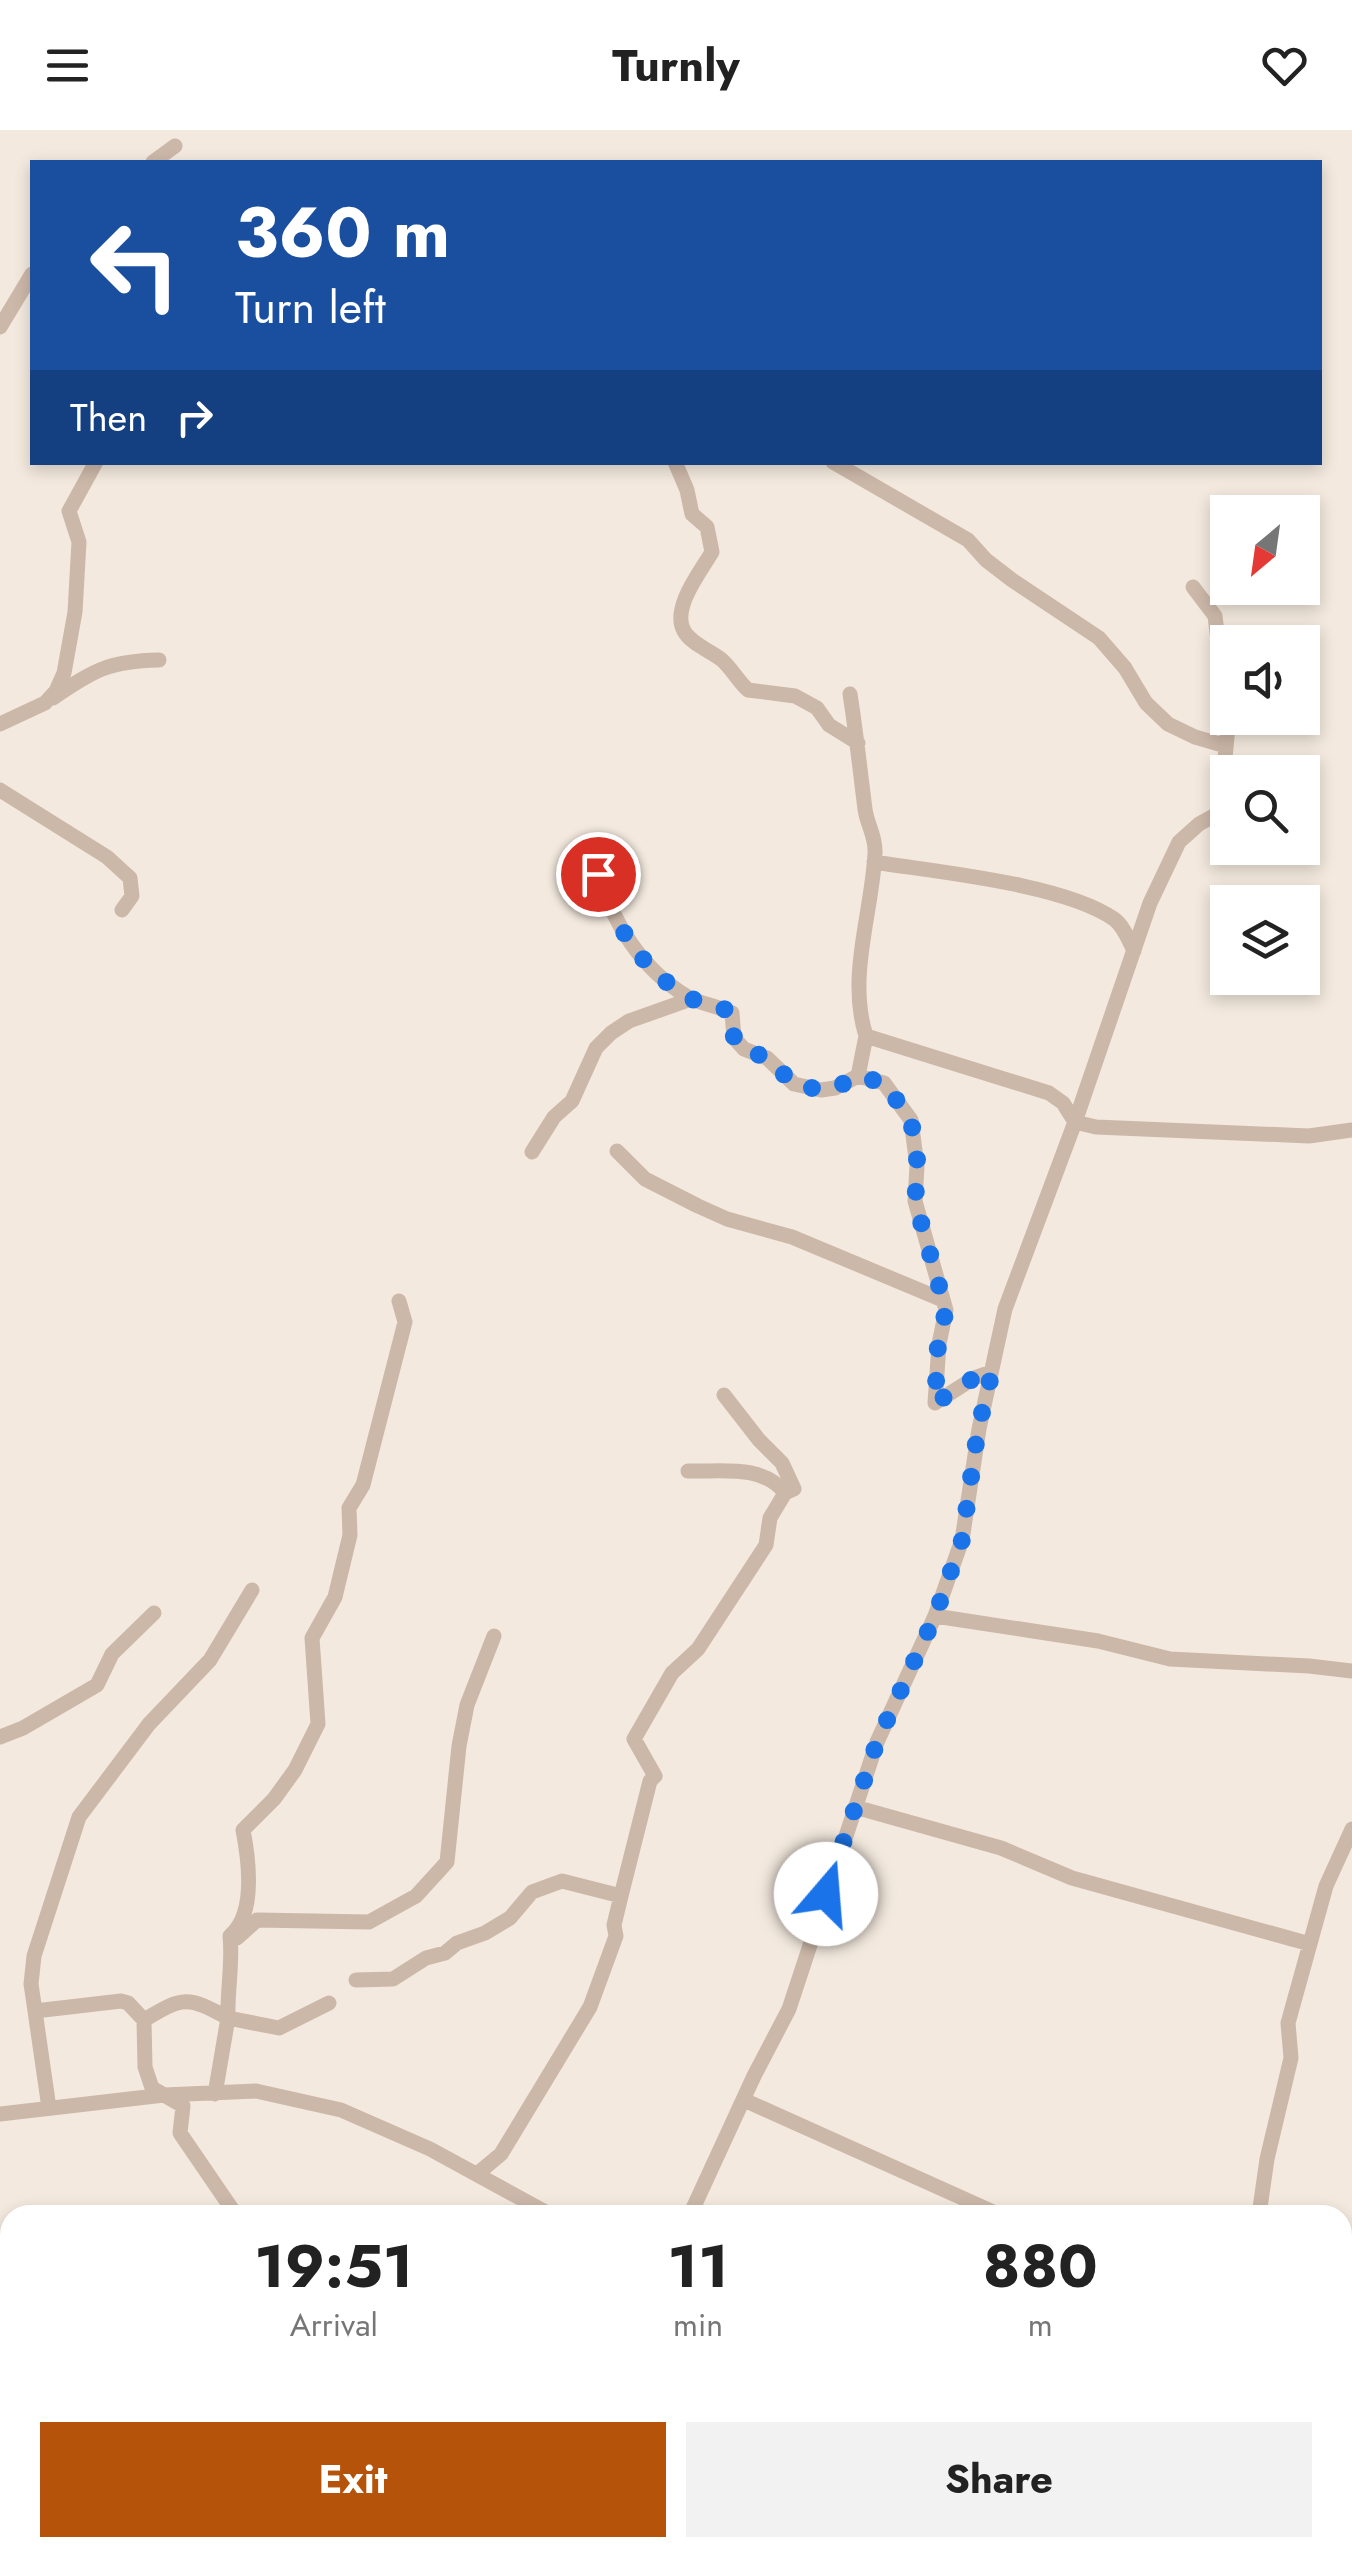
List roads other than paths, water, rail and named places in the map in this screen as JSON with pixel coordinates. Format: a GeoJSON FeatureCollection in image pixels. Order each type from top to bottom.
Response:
{"type":"FeatureCollection","features":[{"type":"Feature","properties":{"kind":"street"},"geometry":{"type":"LineString","coordinates":[[156,160],[175,146]]}},
{"type":"Feature","properties":{"kind":"street"},"geometry":{"type":"LineString","coordinates":[[0,327],[30,277]]}},
{"type":"Feature","properties":{"kind":"street"},"geometry":{"type":"LineString","coordinates":[[46,703],[64,673],[75,612],[79,542],[69,511],[94,465]]}},
{"type":"Feature","properties":{"kind":"street"},"geometry":{"type":"LineString","coordinates":[[676,465],[688,490],[692,514],[707,528],[712,552],[686,600],[682,630],[727,665],[748,690],[795,696],[818,708],[829,725],[858,744]]}},
{"type":"Feature","properties":{"kind":"street"},"geometry":{"type":"LineString","coordinates":[[838,465],[968,540],[1012,580],[1100,638],[1126,668],[1146,703],[1168,724],[1226,746]]}},
{"type":"Feature","properties":{"kind":"street"},"geometry":{"type":"LineString","coordinates":[[1193,587],[1215,616],[1228,726],[1226,755]]}},
{"type":"Feature","properties":{"kind":"street"},"geometry":{"type":"LineString","coordinates":[[0,724],[46,703],[88,674],[121,660],[160,660]]}},
{"type":"Feature","properties":{"kind":"street"},"geometry":{"type":"LineString","coordinates":[[850,694],[865,812],[875,834],[861,944],[859,1013],[866,1036],[858,1076]]}},
{"type":"Feature","properties":{"kind":"street"},"geometry":{"type":"LineString","coordinates":[[0,790],[107,857],[130,878],[132,896],[122,910]]}},
{"type":"Feature","properties":{"kind":"street"},"geometry":{"type":"LineString","coordinates":[[695,2205],[789,2009],[877,1742],[935,1616],[962,1540],[978,1429],[1005,1308],[1075,1122],[1150,903],[1178,842],[1210,818]]}},
{"type":"Feature","properties":{"kind":"street"},"geometry":{"type":"LineString","coordinates":[[874,862],[1004,884],[1079,902],[1118,922],[1134,952]]}},
{"type":"Feature","properties":{"kind":"street"},"geometry":{"type":"LineString","coordinates":[[598,874],[608,908],[629,944],[691,999],[732,1012],[734,1038],[744,1049],[767,1058],[794,1084],[821,1090],[835,1088],[858,1076],[884,1083],[911,1120],[918,1166],[915,1201],[946,1310],[938,1344],[935,1403],[974,1378],[992,1372]]}},
{"type":"Feature","properties":{"kind":"street"},"geometry":{"type":"LineString","coordinates":[[532,1152],[554,1117],[572,1101],[596,1048],[610,1033],[691,999]]}},
{"type":"Feature","properties":{"kind":"street"},"geometry":{"type":"LineString","coordinates":[[866,1036],[1049,1094],[1063,1103],[1075,1122],[1096,1127],[1310,1136],[1352,1130]]}},
{"type":"Feature","properties":{"kind":"street"},"geometry":{"type":"LineString","coordinates":[[618,1151],[645,1178],[698,1206],[792,1237],[943,1300]]}},
{"type":"Feature","properties":{"kind":"street"},"geometry":{"type":"LineString","coordinates":[[232,1961],[230,1936],[241,1926],[246,1905],[248,1853],[243,1830],[274,1799],[295,1770],[318,1724],[312,1638],[335,1597],[341,1576],[350,1535],[349,1508],[363,1485],[405,1322],[399,1302]]}},
{"type":"Feature","properties":{"kind":"street"},"geometry":{"type":"LineString","coordinates":[[476,2174],[501,2154],[590,2007],[616,1936],[614,1925],[654,1776],[634,1739],[672,1674],[698,1649],[766,1546],[770,1518],[786,1493],[794,1489],[782,1463],[724,1395]]}},
{"type":"Feature","properties":{"kind":"street"},"geometry":{"type":"LineString","coordinates":[[688,1471],[759,1474],[776,1480],[786,1493]]}},
{"type":"Feature","properties":{"kind":"street"},"geometry":{"type":"LineString","coordinates":[[50,2108],[31,1984],[34,1956],[79,1817],[148,1724],[210,1660],[252,1590]]}},
{"type":"Feature","properties":{"kind":"street"},"geometry":{"type":"LineString","coordinates":[[0,1737],[97,1685],[112,1654],[154,1613]]}},
{"type":"Feature","properties":{"kind":"street"},"geometry":{"type":"LineString","coordinates":[[935,1616],[1098,1640],[1170,1658],[1352,1671]]}},
{"type":"Feature","properties":{"kind":"street"},"geometry":{"type":"LineString","coordinates":[[215,2094],[228,2018],[226,1984],[236,1939],[258,1920],[368,1922],[416,1896],[447,1862],[459,1746],[468,1705],[494,1636]]}},
{"type":"Feature","properties":{"kind":"street"},"geometry":{"type":"LineString","coordinates":[[854,1808],[1000,1848],[1072,1878],[1310,1944]]}},
{"type":"Feature","properties":{"kind":"street"},"geometry":{"type":"LineString","coordinates":[[1260,2205],[1290,2058],[1288,2023],[1326,1886],[1352,1829]]}},
{"type":"Feature","properties":{"kind":"street"},"geometry":{"type":"LineString","coordinates":[[356,1980],[394,1978],[426,1958],[446,1953],[457,1942],[510,1918],[532,1892],[562,1882],[621,1896]]}},
{"type":"Feature","properties":{"kind":"street"},"geometry":{"type":"LineString","coordinates":[[200,2004],[226,1984]]}},
{"type":"Feature","properties":{"kind":"street"},"geometry":{"type":"LineString","coordinates":[[144,2020],[181,2000],[200,2004],[228,2018],[279,2028],[329,2003]]}},
{"type":"Feature","properties":{"kind":"street"},"geometry":{"type":"LineString","coordinates":[[35,2011],[128,2003],[144,2020],[145,2068],[152,2088],[183,2106],[180,2133],[229,2205]]}},
{"type":"Feature","properties":{"kind":"street"},"geometry":{"type":"LineString","coordinates":[[0,2114],[164,2096],[256,2091],[341,2110],[430,2149],[532,2205]]}},
{"type":"Feature","properties":{"kind":"street"},"geometry":{"type":"LineString","coordinates":[[744,2100],[978,2205]]}}]}
